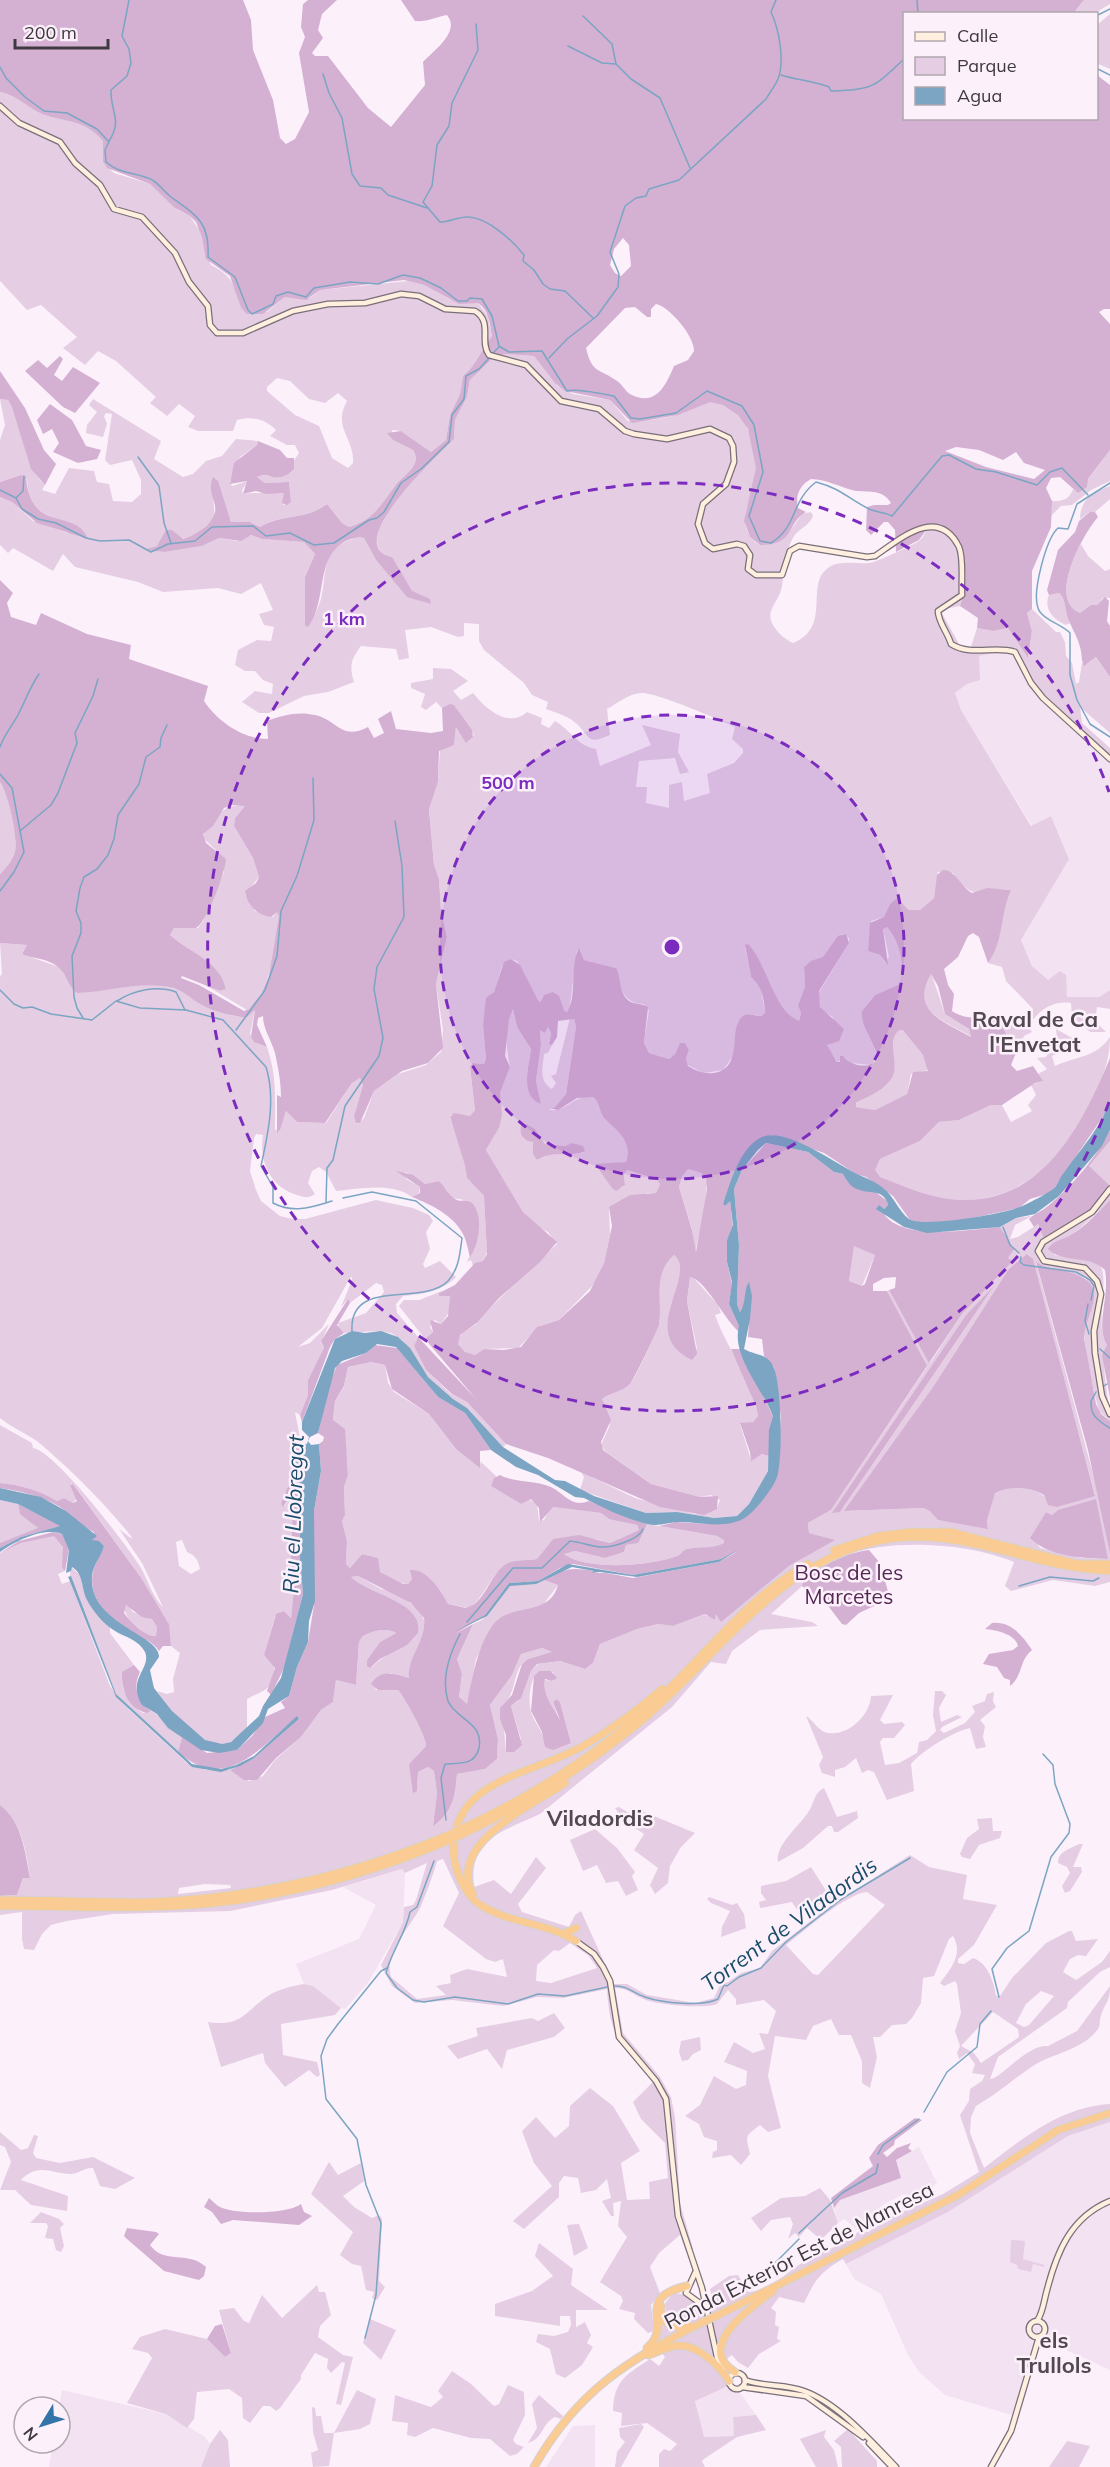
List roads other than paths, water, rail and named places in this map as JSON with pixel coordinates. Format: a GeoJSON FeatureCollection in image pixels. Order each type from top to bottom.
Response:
{"type":"FeatureCollection","features":[{"type":"Feature","properties":{"kind":"highway"},"geometry":{"type":"LineString","coordinates":[[461,1832],[532,1792],[596,1749],[660,1697],[772,1587],[798,1569],[832,1551],[878,1536],[910,1532],[951,1532],[1077,1564],[1110,1564]]}},
{"type":"Feature","properties":{"kind":"highway"},"geometry":{"type":"LineString","coordinates":[[482,1905],[472,1892],[467,1876],[470,1858],[480,1842],[605,1754],[651,1716],[779,1589],[832,1555],[896,1538],[931,1537],[997,1548],[1062,1566],[1110,1571]]}},
{"type":"Feature","properties":{"kind":"highway"},"geometry":{"type":"LineString","coordinates":[[576,1941],[563,1934],[501,1917],[482,1905],[462,1883],[454,1854],[458,1825],[473,1799],[496,1782],[562,1756],[595,1739],[637,1710],[707,1651]]}},
{"type":"Feature","properties":{"kind":"highway"},"geometry":{"type":"LineString","coordinates":[[0,1906],[149,1907],[257,1897],[351,1876],[451,1837],[535,1796],[582,1766],[641,1721],[687,1679]]}},
{"type":"Feature","properties":{"kind":"highway"},"geometry":{"type":"LineString","coordinates":[[0,1900],[149,1902],[255,1892],[321,1879],[451,1837]]}},
{"type":"Feature","properties":{"kind":"highway"},"geometry":{"type":"LineString","coordinates":[[563,1934],[576,1928]]}},
{"type":"Feature","properties":{"kind":"highway","name":"Ronda Exterior Est de Manresa"},"geometry":{"type":"LineString","coordinates":[[714,2318],[960,2198],[1060,2133],[1110,2114]]}},
{"type":"Feature","properties":{"kind":"highway","name":"Ronda Exterior Est de Manresa"},"geometry":{"type":"LineString","coordinates":[[536,2467],[580,2407],[608,2382],[648,2355],[714,2318],[958,2194],[1058,2130],[1110,2114]]}},
{"type":"Feature","properties":{"kind":"highway"},"geometry":{"type":"LineString","coordinates":[[688,2287],[668,2294],[661,2307],[662,2317],[670,2326],[677,2328],[704,2324]]}},
{"type":"Feature","properties":{"kind":"highway"},"geometry":{"type":"LineString","coordinates":[[634,2358],[655,2340],[656,2309],[661,2298],[670,2289],[688,2287]]}},
{"type":"Feature","properties":{"kind":"highway"},"geometry":{"type":"LineString","coordinates":[[731,2376],[723,2353],[726,2333],[740,2316],[773,2291]]}},
{"type":"Feature","properties":{"kind":"highway","name":"Ronda Exterior Est de Manresa"},"geometry":{"type":"LineString","coordinates":[[536,2467],[551,2439],[578,2405],[634,2358],[704,2324]]}},
{"type":"Feature","properties":{"kind":"highway"},"geometry":{"type":"LineString","coordinates":[[648,2355],[675,2346],[691,2347],[731,2376]]}},
{"type":"Feature","properties":{"kind":"street"},"geometry":{"type":"LineString","coordinates":[[0,106],[20,123],[60,142],[75,163],[100,185],[114,209],[135,214],[146,221],[161,241],[177,256],[189,282],[208,306],[210,325],[217,333],[243,333],[293,311],[328,304],[365,303],[401,294],[419,296],[445,309],[476,311],[484,321],[485,349],[489,355],[526,365],[561,401],[599,409],[625,431],[634,434],[667,439],[710,429],[729,438],[733,446],[734,462],[726,484],[703,504],[698,524],[705,543],[713,549],[737,544],[744,546],[750,555],[748,569],[756,575],[777,576],[784,573],[790,551],[799,546],[867,557],[875,556],[920,527],[934,526],[946,533],[959,548],[962,595],[938,611],[938,618],[946,627],[951,644],[970,651],[1004,649],[1015,652],[1031,683],[1043,698],[1110,759]]}},
{"type":"Feature","properties":{"kind":"street"},"geometry":{"type":"LineString","coordinates":[[1110,1189],[1087,1216],[1041,1243],[1038,1254],[1047,1263],[1085,1268],[1097,1281],[1101,1294],[1094,1331],[1095,1353],[1102,1396],[1110,1414]]}},
{"type":"Feature","properties":{"kind":"street"},"geometry":{"type":"LineString","coordinates":[[576,1941],[594,1954],[603,1967],[611,1988],[619,2037],[658,2084],[667,2102],[676,2208],[699,2284],[716,2354],[731,2376],[733,2388],[791,2392],[814,2400],[861,2435],[892,2467]]}},
{"type":"Feature","properties":{"kind":"street"},"geometry":{"type":"LineString","coordinates":[[1036,2338],[1029,2328],[1037,2321],[1053,2265],[1065,2239],[1087,2213],[1110,2202]]}},
{"type":"Feature","properties":{"kind":"street"},"geometry":{"type":"LineString","coordinates":[[991,2467],[1011,2431],[1036,2338],[1044,2332],[1043,2324],[1054,2271],[1068,2238],[1087,2217],[1110,2202]]}},
{"type":"Feature","properties":{"kind":"street"},"geometry":{"type":"LineString","coordinates":[[688,2287],[695,2273]]}},
{"type":"Feature","properties":{"kind":"street"},"geometry":{"type":"LineString","coordinates":[[688,2287],[699,2284]]}},
{"type":"Feature","properties":{"kind":"street"},"geometry":{"type":"LineString","coordinates":[[688,2287],[695,2299],[704,2306]]}},
{"type":"Feature","properties":{"kind":"street"},"geometry":{"type":"LineString","coordinates":[[695,2299],[701,2294]]}},
{"type":"Feature","properties":{"kind":"street"},"geometry":{"type":"LineString","coordinates":[[1037,2321],[1043,2324]]}},
{"type":"Feature","properties":{"kind":"street"},"geometry":{"type":"LineString","coordinates":[[731,2376],[743,2374],[745,2380],[742,2387]]}},
{"type":"Feature","properties":{"kind":"street"},"geometry":{"type":"LineString","coordinates":[[745,2380],[759,2385],[792,2388],[815,2396],[858,2429],[896,2467]]}},
{"type":"Feature","properties":{"kind":"water"},"geometry":{"type":"Polygon","coordinates":[[[1110,1101],[1110,1130],[1102,1146],[1059,1196],[1035,1214],[1016,1218],[1000,1227],[927,1233],[904,1227],[876,1209],[879,1205],[884,1209],[888,1205],[883,1196],[854,1188],[843,1174],[834,1172],[808,1152],[766,1143],[758,1150],[742,1170],[734,1189],[739,1245],[737,1304],[740,1312],[749,1282],[752,1296],[744,1349],[769,1360],[775,1372],[780,1402],[780,1454],[777,1477],[772,1488],[752,1512],[736,1522],[720,1524],[679,1522],[651,1525],[623,1516],[584,1498],[575,1497],[538,1475],[516,1467],[491,1450],[465,1413],[438,1397],[396,1347],[377,1344],[366,1353],[342,1361],[335,1368],[318,1433],[310,1437],[308,1441],[311,1445],[319,1444],[321,1471],[314,1511],[315,1601],[309,1621],[308,1642],[297,1667],[289,1696],[268,1709],[263,1723],[237,1750],[219,1753],[201,1750],[168,1728],[157,1714],[142,1705],[137,1688],[145,1664],[145,1652],[136,1642],[111,1628],[92,1609],[76,1570],[72,1567],[71,1571],[66,1573],[69,1550],[62,1534],[47,1532],[38,1534],[0,1552],[0,1548],[21,1537],[60,1526],[18,1504],[0,1500],[0,1488],[41,1497],[66,1511],[97,1536],[92,1540],[99,1541],[104,1546],[92,1576],[94,1592],[101,1606],[112,1617],[157,1649],[159,1657],[150,1670],[154,1688],[172,1711],[205,1740],[222,1744],[231,1742],[259,1716],[281,1678],[303,1594],[299,1547],[302,1502],[296,1460],[303,1443],[307,1444],[309,1437],[302,1430],[302,1422],[335,1339],[352,1331],[365,1333],[381,1331],[398,1337],[410,1348],[428,1377],[467,1408],[503,1447],[555,1480],[565,1481],[594,1496],[646,1513],[677,1512],[714,1518],[737,1516],[749,1504],[768,1471],[769,1429],[773,1416],[743,1360],[739,1348],[739,1326],[729,1304],[732,1282],[727,1262],[727,1240],[733,1225],[730,1201],[725,1206],[723,1204],[732,1177],[746,1150],[760,1138],[770,1135],[795,1141],[873,1181],[887,1191],[909,1219],[929,1222],[962,1219],[1017,1208],[1054,1188],[1095,1130],[1110,1101]]]}},
{"type":"Feature","properties":{"kind":"water"},"geometry":{"type":"Polygon","coordinates":[[[738,1550],[719,1562],[637,1577],[592,1573],[594,1571],[572,1567],[536,1584],[510,1586],[487,1616],[454,1632],[485,1615],[509,1583],[538,1581],[568,1564],[633,1575],[721,1559],[738,1550]]]}},
{"type":"Feature","properties":{"kind":"water"},"geometry":{"type":"Polygon","coordinates":[[[71,1576],[116,1694],[192,1764],[221,1769],[236,1765],[254,1756],[297,1716],[299,1719],[253,1759],[240,1766],[221,1772],[192,1767],[116,1697],[68,1577],[71,1576]]]}},
{"type":"Feature","properties":{"kind":"waterway"},"geometry":{"type":"LineString","coordinates":[[109,141],[116,121],[111,90],[127,76],[131,63],[129,49],[122,36],[129,0]]}},
{"type":"Feature","properties":{"kind":"waterway"},"geometry":{"type":"LineString","coordinates":[[549,358],[567,339],[597,316],[618,287],[619,274],[610,252],[625,206],[636,198],[646,196],[649,189],[679,180],[766,99],[774,87],[781,63],[779,36],[771,12],[776,0]]}},
{"type":"Feature","properties":{"kind":"waterway"},"geometry":{"type":"LineString","coordinates":[[917,0],[918,12]]}},
{"type":"Feature","properties":{"kind":"waterway"},"geometry":{"type":"LineString","coordinates":[[1098,15],[1110,9]]}},
{"type":"Feature","properties":{"kind":"waterway"},"geometry":{"type":"LineString","coordinates":[[583,16],[612,44],[616,64]]}},
{"type":"Feature","properties":{"kind":"waterway"},"geometry":{"type":"LineString","coordinates":[[476,24],[478,50],[452,103],[449,126],[437,145],[432,186],[423,202],[440,222],[469,217],[492,226],[519,249],[524,255],[523,261],[534,270],[543,284],[550,289],[565,291],[593,318]]}},
{"type":"Feature","properties":{"kind":"waterway"},"geometry":{"type":"LineString","coordinates":[[568,46],[602,63],[616,64],[631,79],[660,98],[690,168]]}},
{"type":"Feature","properties":{"kind":"waterway"},"geometry":{"type":"LineString","coordinates":[[781,75],[823,85],[829,87],[831,91],[857,89],[879,81],[903,60]]}},
{"type":"Feature","properties":{"kind":"waterway"},"geometry":{"type":"LineString","coordinates":[[0,67],[6,78],[25,97],[44,111],[67,113],[97,129],[109,142],[105,150],[106,162],[111,166],[153,180],[188,209],[204,227],[207,235],[208,257],[235,277],[248,310],[252,314],[273,304],[276,296],[288,292],[306,297],[314,288],[350,282],[378,284],[403,275],[420,278],[441,288],[458,301],[467,301],[470,298],[482,299],[492,316],[499,346],[509,352],[542,351],[567,391],[614,396],[631,418],[640,419],[676,413],[707,391],[742,406],[754,425],[763,472],[749,516],[760,541],[771,543],[780,536],[791,521],[802,497],[816,482],[838,491],[869,509],[892,516],[942,456],[949,455],[976,469],[996,472],[1037,485],[1050,472],[1062,468],[1088,495]]}},
{"type":"Feature","properties":{"kind":"waterway"},"geometry":{"type":"LineString","coordinates":[[1098,69],[1110,75]]}},
{"type":"Feature","properties":{"kind":"waterway"},"geometry":{"type":"LineString","coordinates":[[323,74],[329,93],[342,118],[352,174],[360,186],[381,188],[388,195],[427,208]]}},
{"type":"Feature","properties":{"kind":"waterway"},"geometry":{"type":"LineString","coordinates":[[492,354],[499,347]]}},
{"type":"Feature","properties":{"kind":"waterway"},"geometry":{"type":"LineString","coordinates":[[0,490],[16,498],[22,509],[38,519],[56,523],[86,538],[100,541],[129,540],[151,552],[168,544],[195,541],[212,527],[253,526],[266,536],[290,533],[314,545],[334,543],[384,512],[401,483],[421,469],[449,442],[452,415],[464,399],[466,376],[479,369],[489,358]]}},
{"type":"Feature","properties":{"kind":"waterway"},"geometry":{"type":"LineString","coordinates":[[138,457],[159,486],[164,523],[171,543]]}},
{"type":"Feature","properties":{"kind":"waterway"},"geometry":{"type":"LineString","coordinates":[[16,498],[23,491],[24,476]]}},
{"type":"Feature","properties":{"kind":"waterway"},"geometry":{"type":"LineString","coordinates":[[1110,483],[1077,504],[1068,529],[1058,528],[1053,534],[1041,566],[1037,590],[1040,612],[1070,633],[1070,675],[1077,700],[1090,724],[1110,737]]}},
{"type":"Feature","properties":{"kind":"waterway"},"geometry":{"type":"LineString","coordinates":[[0,747],[39,674]]}},
{"type":"Feature","properties":{"kind":"waterway"},"geometry":{"type":"LineString","coordinates":[[20,831],[51,805],[58,793],[77,743],[75,733],[93,696],[98,679]]}},
{"type":"Feature","properties":{"kind":"waterway"},"geometry":{"type":"LineString","coordinates":[[83,1018],[74,997],[72,956],[81,933],[81,923],[76,911],[80,888],[84,877],[97,869],[108,855],[114,839],[118,815],[139,784],[146,757],[160,747],[167,725]]}},
{"type":"Feature","properties":{"kind":"waterway"},"geometry":{"type":"LineString","coordinates":[[0,774],[12,788],[24,852],[14,872],[0,891]]}},
{"type":"Feature","properties":{"kind":"waterway"},"geometry":{"type":"LineString","coordinates":[[236,1030],[265,990],[277,956],[281,911],[297,876],[314,820],[313,778]]}},
{"type":"Feature","properties":{"kind":"waterway"},"geometry":{"type":"LineString","coordinates":[[326,1202],[327,1168],[333,1160],[345,1106],[379,1056],[383,1038],[374,989],[377,967],[404,917],[402,866],[395,821]]}},
{"type":"Feature","properties":{"kind":"waterway"},"geometry":{"type":"LineString","coordinates":[[0,990],[14,1004],[23,1008],[32,1007],[51,1014],[92,1020],[116,1001],[140,1008],[186,1010],[223,1020],[266,1067],[271,1104],[261,1166],[273,1187],[273,1203],[296,1209],[332,1201]]}},
{"type":"Feature","properties":{"kind":"waterway"},"geometry":{"type":"LineString","coordinates":[[117,1001],[138,991],[169,990],[176,992],[185,1010]]}},
{"type":"Feature","properties":{"kind":"waterway"},"geometry":{"type":"LineString","coordinates":[[343,1198],[372,1192],[416,1201],[462,1238],[457,1266],[448,1281],[422,1292],[374,1298],[362,1304],[354,1314],[352,1331]]}},
{"type":"Feature","properties":{"kind":"waterway"},"geometry":{"type":"LineString","coordinates":[[1003,1227],[1010,1245],[1019,1253]]}},
{"type":"Feature","properties":{"kind":"waterway"},"geometry":{"type":"LineString","coordinates":[[1021,1257],[1020,1262],[1024,1265],[1076,1272],[1090,1280],[1094,1286],[1091,1300]]}},
{"type":"Feature","properties":{"kind":"waterway"},"geometry":{"type":"LineString","coordinates":[[1088,1304],[1085,1321],[1089,1334]]}},
{"type":"Feature","properties":{"kind":"waterway"},"geometry":{"type":"LineString","coordinates":[[1100,1349],[1110,1358]]}},
{"type":"Feature","properties":{"kind":"waterway"},"geometry":{"type":"LineString","coordinates":[[1096,1392],[1091,1401],[1093,1414],[1110,1428]]}},
{"type":"Feature","properties":{"kind":"waterway","name":"Torrent de Viladordis"},"geometry":{"type":"LineString","coordinates":[[467,1622],[513,1568],[542,1568],[570,1541],[600,1547],[611,1546],[631,1540],[643,1529]]}},
{"type":"Feature","properties":{"kind":"waterway"},"geometry":{"type":"LineString","coordinates":[[1019,1586],[1050,1577],[1093,1581],[1099,1578]]}},
{"type":"Feature","properties":{"kind":"waterway","name":"Torrent de Viladordis"},"geometry":{"type":"LineString","coordinates":[[446,1820],[441,1778],[445,1764],[470,1761],[479,1748],[477,1732],[452,1707],[446,1693],[448,1666],[460,1634]]}},
{"type":"Feature","properties":{"kind":"waterway"},"geometry":{"type":"LineString","coordinates":[[999,1997],[992,1969],[1007,1948],[1029,1931],[1051,1857],[1069,1833],[1070,1824],[1055,1784],[1053,1765],[1043,1754]]}},
{"type":"Feature","properties":{"kind":"waterway","name":"Torrent de Viladordis"},"geometry":{"type":"LineString","coordinates":[[615,1986],[624,1987],[645,1997],[661,2001],[702,2003],[718,1999],[724,1985],[727,1986],[739,1977],[761,1968],[786,1942],[843,1898],[910,1858]]}},
{"type":"Feature","properties":{"kind":"waterway","name":"Torrent de Viladordis"},"geometry":{"type":"LineString","coordinates":[[434,1861],[417,1907],[410,1912],[386,1973],[397,1988],[413,2000],[424,2002],[455,1997],[508,2004],[538,1994],[565,1996],[607,1987]]}},
{"type":"Feature","properties":{"kind":"waterway"},"geometry":{"type":"LineString","coordinates":[[365,2338],[376,2295],[381,2223],[366,2185],[357,2139],[326,2099],[321,2056],[327,2039],[338,2024],[381,1971],[387,1968]]}},
{"type":"Feature","properties":{"kind":"waterway"},"geometry":{"type":"LineString","coordinates":[[924,2112],[947,2072],[977,2047],[980,2024],[991,2011]]}},
{"type":"Feature","properties":{"kind":"waterway"},"geometry":{"type":"LineString","coordinates":[[878,2154],[883,2145],[919,2119]]}},
{"type":"Feature","properties":{"kind":"waterway"},"geometry":{"type":"LineString","coordinates":[[799,2233],[842,2193],[876,2173],[878,2164]]}},
{"type":"Feature","properties":{"kind":"waterway"},"geometry":{"type":"LineString","coordinates":[[773,2265],[799,2239]]}},
{"type":"Feature","properties":{"kind":"district","name":"Raval de Ca l'Envetat"},"geometry":{"type":"Point","coordinates":[1035,1032]}},
{"type":"Feature","properties":{"kind":"district","name":"Viladordis"},"geometry":{"type":"Point","coordinates":[600,1818]}},
{"type":"Feature","properties":{"kind":"district","name":"els Trullols"},"geometry":{"type":"Point","coordinates":[1054,2352]}},
{"type":"Feature","properties":{"kind":"water label","name":"Riu el Llobregat"},"geometry":{"type":"Point","coordinates":[293,1514]}},
{"type":"Feature","properties":{"kind":"park label","name":"Bosc de les Marcetes"},"geometry":{"type":"Point","coordinates":[849,1585]}}]}
